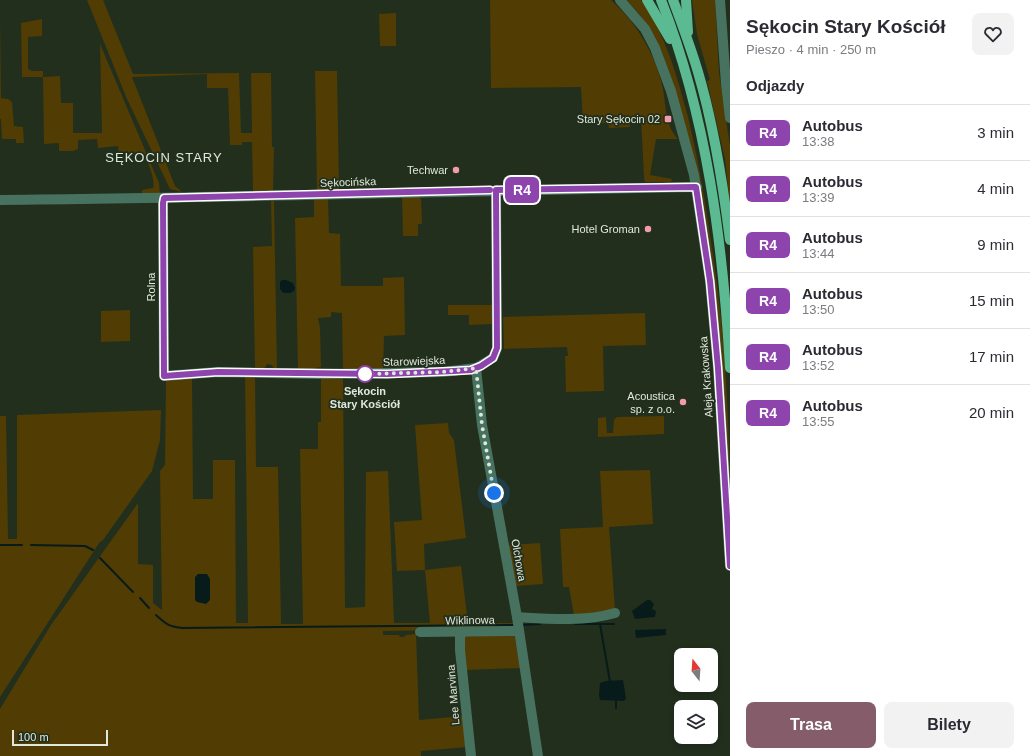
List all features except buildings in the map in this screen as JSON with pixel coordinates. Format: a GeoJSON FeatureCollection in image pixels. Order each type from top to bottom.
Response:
{"type":"FeatureCollection","features":[{"type":"Feature","properties":{"kind":"main road"},"geometry":{"type":"LineString","coordinates":[[647,0],[657,16],[683,68]]}},
{"type":"Feature","properties":{"kind":"main road"},"geometry":{"type":"LineString","coordinates":[[661,0],[683,68],[700,132],[714,203],[730,368]]}},
{"type":"Feature","properties":{"kind":"main road"},"geometry":{"type":"LineString","coordinates":[[673,0],[702,85],[712,129],[730,240]]}},
{"type":"Feature","properties":{"kind":"main road"},"geometry":{"type":"LineString","coordinates":[[686,0],[690,48]]}},
{"type":"Feature","properties":{"kind":"street","name":"Aleja Krakowska"},"geometry":{"type":"LineString","coordinates":[[620,0],[644,29],[663,66],[687,145],[696,187],[710,281],[718,368],[730,566]]}},
{"type":"Feature","properties":{"kind":"street"},"geometry":{"type":"LineString","coordinates":[[720,0],[730,118]]}},
{"type":"Feature","properties":{"kind":"street","name":"Sękocińska"},"geometry":{"type":"LineString","coordinates":[[0,200],[696,187]]}},
{"type":"Feature","properties":{"kind":"street","name":"Starowiejska"},"geometry":{"type":"LineString","coordinates":[[164,376],[218,372],[392,374],[443,372],[476,368],[493,358],[497,348],[496,190]]}},
{"type":"Feature","properties":{"kind":"street","name":"Rolna"},"geometry":{"type":"LineString","coordinates":[[164,198],[164,376]]}},
{"type":"Feature","properties":{"kind":"street","name":"Olchowa"},"geometry":{"type":"LineString","coordinates":[[476,368],[482,425],[517,617],[538,756]]}},
{"type":"Feature","properties":{"kind":"street"},"geometry":{"type":"LineString","coordinates":[[517,617],[582,618],[600,617],[615,613]]}},
{"type":"Feature","properties":{"kind":"street","name":"Wiklinowa"},"geometry":{"type":"LineString","coordinates":[[420,632],[519,631]]}},
{"type":"Feature","properties":{"kind":"street","name":"Lee Marvina"},"geometry":{"type":"LineString","coordinates":[[463,632],[460,636],[460,640],[471,756]]}},
{"type":"Feature","properties":{"kind":"shaded area"},"geometry":{"type":"Polygon","coordinates":[[[87,0],[103,0],[133,74],[239,73],[241,133],[252,133],[251,73],[271,73],[272,147],[274,147],[273,191],[253,191],[252,142],[242,142],[242,145],[230,145],[228,88],[207,88],[207,74],[132,77],[175,186],[182,192],[170,189],[127,99],[87,0]]]}},
{"type":"Feature","properties":{"kind":"shaded area"},"geometry":{"type":"Polygon","coordinates":[[[490,0],[611,0],[620,9],[642,37],[658,70],[670,126],[678,139],[656,139],[650,175],[672,179],[671,182],[645,182],[641,117],[629,118],[630,127],[609,128],[608,123],[583,124],[581,87],[491,88],[490,0]]]}},
{"type":"Feature","properties":{"kind":"shaded area"},"geometry":{"type":"Polygon","coordinates":[[[627,0],[641,0],[650,13],[664,42],[680,86],[695,148],[704,195],[720,308],[728,409],[730,510],[715,298],[674,86],[661,50],[640,15],[627,0]]]}},
{"type":"Feature","properties":{"kind":"shaded area"},"geometry":{"type":"Polygon","coordinates":[[[692,0],[715,0],[719,73],[730,146],[730,205],[725,159],[707,81],[710,80],[697,34],[692,0]]]}},
{"type":"Feature","properties":{"kind":"shaded area"},"geometry":{"type":"Polygon","coordinates":[[[396,13],[396,46],[380,46],[379,14],[396,13]]]}},
{"type":"Feature","properties":{"kind":"shaded area"},"geometry":{"type":"Polygon","coordinates":[[[0,19],[1,98],[8,99],[12,102],[14,126],[23,127],[24,143],[16,143],[16,139],[2,139],[0,119],[0,19]]]}},
{"type":"Feature","properties":{"kind":"shaded area"},"geometry":{"type":"Polygon","coordinates":[[[42,19],[42,36],[28,37],[28,69],[32,71],[43,71],[43,77],[22,77],[21,23],[42,19]]]}},
{"type":"Feature","properties":{"kind":"shaded area"},"geometry":{"type":"Polygon","coordinates":[[[100,44],[159,183],[160,194],[142,195],[142,190],[153,188],[154,185],[146,159],[141,154],[133,153],[119,156],[118,146],[98,148],[97,139],[78,140],[78,149],[73,151],[59,151],[59,143],[44,144],[43,77],[60,76],[61,103],[73,103],[73,133],[102,133],[100,44]]]}},
{"type":"Feature","properties":{"kind":"shaded area"},"geometry":{"type":"Polygon","coordinates":[[[315,71],[337,71],[339,189],[317,190],[315,71]]]}},
{"type":"Feature","properties":{"kind":"shaded area"},"geometry":{"type":"Polygon","coordinates":[[[402,197],[419,197],[421,199],[422,224],[418,224],[418,236],[403,236],[402,197]]]}},
{"type":"Feature","properties":{"kind":"shaded area"},"geometry":{"type":"Polygon","coordinates":[[[328,198],[329,233],[340,234],[341,286],[383,286],[383,278],[404,277],[405,335],[384,336],[383,371],[343,372],[342,313],[331,312],[331,317],[318,318],[320,328],[321,367],[315,368],[315,371],[298,371],[295,218],[314,217],[314,199],[328,198]]]}},
{"type":"Feature","properties":{"kind":"shaded area"},"geometry":{"type":"Polygon","coordinates":[[[271,201],[274,201],[277,369],[274,369],[272,365],[267,364],[264,369],[255,369],[253,247],[272,246],[271,201]]]}},
{"type":"Feature","properties":{"kind":"shaded area"},"geometry":{"type":"Polygon","coordinates":[[[448,305],[493,305],[493,324],[469,325],[469,315],[448,315],[448,305]]]}},
{"type":"Feature","properties":{"kind":"shaded area"},"geometry":{"type":"Polygon","coordinates":[[[130,310],[130,341],[101,342],[101,311],[130,310]]]}},
{"type":"Feature","properties":{"kind":"shaded area"},"geometry":{"type":"Polygon","coordinates":[[[645,313],[646,345],[603,346],[604,391],[566,392],[565,356],[568,356],[567,347],[504,349],[503,317],[645,313]]]}},
{"type":"Feature","properties":{"kind":"shaded area"},"geometry":{"type":"Polygon","coordinates":[[[245,376],[255,376],[256,467],[278,467],[281,624],[303,624],[300,449],[318,449],[318,422],[321,422],[321,378],[343,378],[345,608],[365,607],[366,472],[388,471],[394,623],[430,623],[425,570],[461,566],[468,623],[515,623],[512,629],[383,631],[383,635],[399,635],[400,637],[416,634],[419,720],[464,716],[467,747],[421,751],[421,756],[0,756],[0,709],[51,625],[138,503],[138,564],[153,565],[153,603],[162,610],[160,471],[165,465],[166,379],[192,377],[193,499],[213,499],[213,460],[235,460],[236,623],[248,623],[245,376]]]}},
{"type":"Feature","properties":{"kind":"shaded area"},"geometry":{"type":"Polygon","coordinates":[[[161,410],[160,440],[152,471],[103,540],[99,543],[0,697],[0,416],[6,416],[8,539],[17,539],[17,415],[161,410]]]}},
{"type":"Feature","properties":{"kind":"shaded area"},"geometry":{"type":"Polygon","coordinates":[[[664,416],[664,434],[598,437],[598,418],[606,417],[607,433],[613,433],[614,420],[617,417],[664,416]]]}},
{"type":"Feature","properties":{"kind":"shaded area"},"geometry":{"type":"Polygon","coordinates":[[[448,423],[449,433],[454,440],[466,538],[424,544],[425,570],[397,571],[394,522],[422,520],[415,425],[448,423]]]}},
{"type":"Feature","properties":{"kind":"shaded area"},"geometry":{"type":"Polygon","coordinates":[[[650,470],[653,524],[609,527],[615,610],[574,615],[569,587],[563,587],[560,529],[603,527],[600,471],[650,470]]]}},
{"type":"Feature","properties":{"kind":"shaded area"},"geometry":{"type":"Polygon","coordinates":[[[540,543],[543,584],[515,586],[508,545],[540,543]]]}},
{"type":"Feature","properties":{"kind":"shaded area"},"geometry":{"type":"Polygon","coordinates":[[[514,633],[520,668],[466,670],[464,638],[469,634],[514,633]]]}},
{"type":"Feature","properties":{"kind":"water"},"geometry":{"type":"Polygon","coordinates":[[[282,280],[293,283],[295,288],[294,291],[290,293],[283,293],[280,289],[280,282],[282,280]]]}},
{"type":"Feature","properties":{"kind":"water"},"geometry":{"type":"Polygon","coordinates":[[[198,574],[207,574],[210,579],[210,600],[206,604],[195,600],[195,577],[198,574]]]}},
{"type":"Feature","properties":{"kind":"water"},"geometry":{"type":"Polygon","coordinates":[[[647,600],[650,600],[654,604],[652,609],[656,611],[655,617],[635,619],[632,611],[647,600]]]}},
{"type":"Feature","properties":{"kind":"water"},"geometry":{"type":"Polygon","coordinates":[[[666,629],[666,635],[636,638],[635,630],[666,629]]]}},
{"type":"Feature","properties":{"kind":"water"},"geometry":{"type":"Polygon","coordinates":[[[623,680],[626,698],[624,701],[600,700],[600,683],[606,681],[623,680]]]}},
{"type":"Feature","properties":{"kind":"waterway"},"geometry":{"type":"LineString","coordinates":[[0,545],[22,545]]}},
{"type":"Feature","properties":{"kind":"waterway"},"geometry":{"type":"LineString","coordinates":[[31,545],[85,546],[93,550]]}},
{"type":"Feature","properties":{"kind":"waterway"},"geometry":{"type":"LineString","coordinates":[[100,558],[133,592]]}},
{"type":"Feature","properties":{"kind":"waterway"},"geometry":{"type":"LineString","coordinates":[[140,598],[149,608]]}},
{"type":"Feature","properties":{"kind":"waterway"},"geometry":{"type":"LineString","coordinates":[[156,615],[162,621],[174,627],[183,628],[513,625]]}},
{"type":"Feature","properties":{"kind":"waterway"},"geometry":{"type":"LineString","coordinates":[[523,625],[540,624]]}},
{"type":"Feature","properties":{"kind":"waterway"},"geometry":{"type":"LineString","coordinates":[[575,624],[614,624]]}},
{"type":"Feature","properties":{"kind":"waterway"},"geometry":{"type":"LineString","coordinates":[[600,624],[610,682]]}},
{"type":"Feature","properties":{"kind":"waterway"},"geometry":{"type":"LineString","coordinates":[[616,699],[616,708]]}},
{"type":"Feature","properties":{"kind":"bus line","name":"R4"},"geometry":{"type":"LineString","coordinates":[[490,190],[164,198],[164,376],[218,372],[392,374],[443,372],[476,368],[493,358],[497,348],[496,190],[696,187],[710,281],[718,368],[730,566]]}},
{"type":"Feature","properties":{"kind":"place","name":"Stary Sękocin 02"},"geometry":{"type":"Point","coordinates":[668,119]}},
{"type":"Feature","properties":{"kind":"place","name":"Techwar"},"geometry":{"type":"Point","coordinates":[456,170]}},
{"type":"Feature","properties":{"kind":"place","name":"Hotel Groman"},"geometry":{"type":"Point","coordinates":[648,229]}},
{"type":"Feature","properties":{"kind":"place","name":"Sękocin Stary Kościół"},"geometry":{"type":"Point","coordinates":[365,374]}},
{"type":"Feature","properties":{"kind":"place","name":"Acoustica sp. z o.o."},"geometry":{"type":"Point","coordinates":[683,402]}},
{"type":"Feature","properties":{"kind":"district","name":"SĘKOCIN STARY"},"geometry":{"type":"Point","coordinates":[164,157]}},
{"type":"Feature","properties":{"kind":"route"},"geometry":{"type":"LineString","coordinates":[[365,374],[443,372],[476,368],[482,425],[494,493]]}}]}
